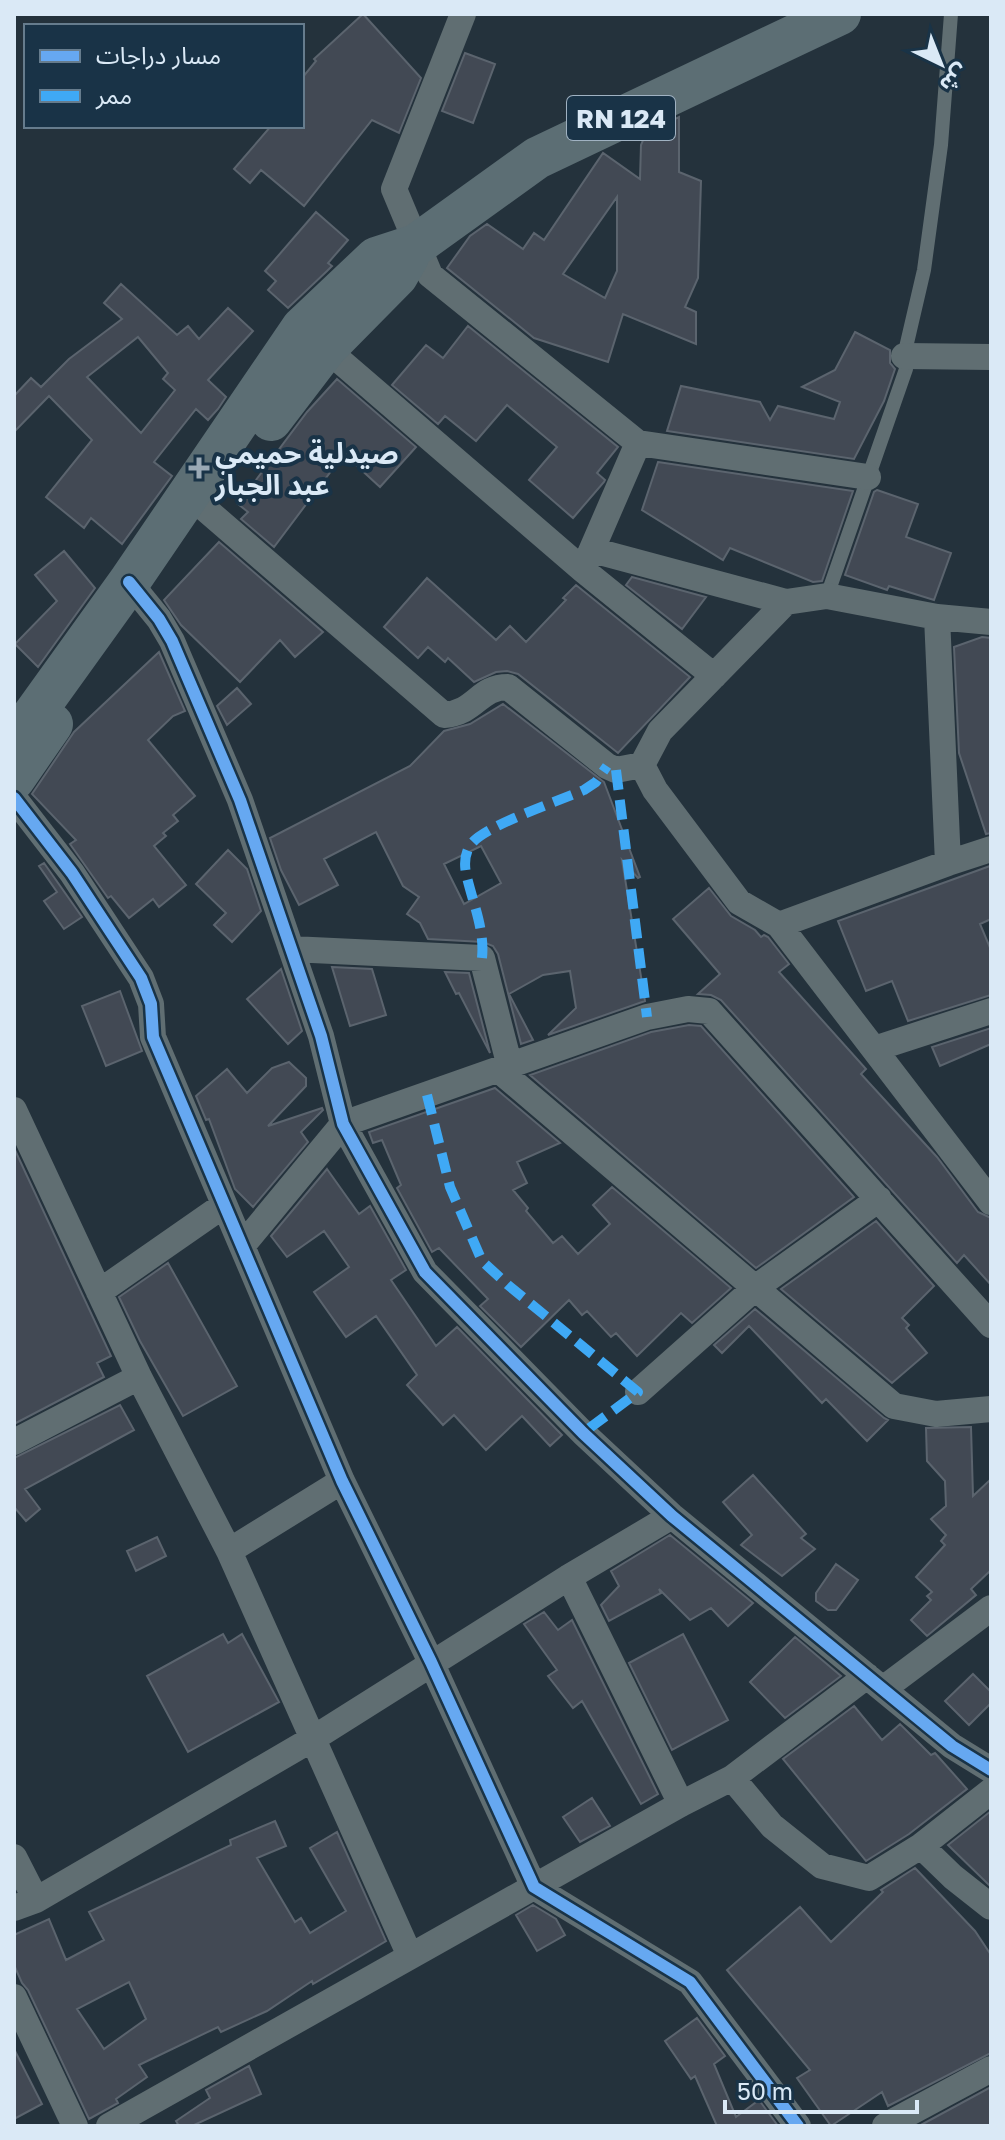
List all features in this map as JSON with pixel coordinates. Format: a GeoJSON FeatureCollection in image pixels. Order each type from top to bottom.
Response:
{"type":"FeatureCollection","features":[{"type":"Feature","properties":{"kind":"main road","name":"RN 124"},"geometry":{"type":"LineString","coordinates":[[14,779],[135,589],[314,338],[397,276],[416,245],[537,158],[840,14]]}},
{"type":"Feature","properties":{"kind":"main road","name":"RN 124"},"geometry":{"type":"LineString","coordinates":[[14,742],[135,589],[204,508],[314,338]]}},
{"type":"Feature","properties":{"kind":"street"},"geometry":{"type":"LineString","coordinates":[[463,14],[394,189],[430,275],[638,443],[868,477]]}},
{"type":"Feature","properties":{"kind":"street"},"geometry":{"type":"LineString","coordinates":[[314,338],[588,560],[714,676]]}},
{"type":"Feature","properties":{"kind":"street"},"geometry":{"type":"LineString","coordinates":[[904,356],[991,357]]}},
{"type":"Feature","properties":{"kind":"street"},"geometry":{"type":"LineString","coordinates":[[588,560],[638,443]]}},
{"type":"Feature","properties":{"kind":"street"},"geometry":{"type":"LineString","coordinates":[[204,508],[444,715],[461,713],[494,687],[508,687],[607,766],[616,770],[642,765]]}},
{"type":"Feature","properties":{"kind":"street"},"geometry":{"type":"LineString","coordinates":[[588,560],[786,602],[827,596],[937,617],[991,622]]}},
{"type":"Feature","properties":{"kind":"street"},"geometry":{"type":"LineString","coordinates":[[135,589],[172,641],[240,800],[321,1036],[343,1124],[425,1272],[583,1433],[672,1516],[952,1746],[991,1770]]}},
{"type":"Feature","properties":{"kind":"street"},"geometry":{"type":"LineString","coordinates":[[642,765],[660,731],[786,602]]}},
{"type":"Feature","properties":{"kind":"street"},"geometry":{"type":"LineString","coordinates":[[937,617],[948,863]]}},
{"type":"Feature","properties":{"kind":"street"},"geometry":{"type":"LineString","coordinates":[[642,765],[655,790],[739,902],[779,925],[991,1202]]}},
{"type":"Feature","properties":{"kind":"street"},"geometry":{"type":"LineString","coordinates":[[14,798],[72,873],[141,978],[151,1004],[153,1037],[342,1481],[431,1662],[534,1887],[690,1982],[798,2126]]}},
{"type":"Feature","properties":{"kind":"street"},"geometry":{"type":"LineString","coordinates":[[779,925],[991,849]]}},
{"type":"Feature","properties":{"kind":"street"},"geometry":{"type":"LineString","coordinates":[[291,949],[482,958],[505,1069],[894,1406],[936,1414],[991,1409]]}},
{"type":"Feature","properties":{"kind":"street"},"geometry":{"type":"LineString","coordinates":[[242,1246],[343,1124],[647,1017],[688,1009],[709,1011],[991,1325]]}},
{"type":"Feature","properties":{"kind":"street"},"geometry":{"type":"LineString","coordinates":[[874,1049],[991,1011]]}},
{"type":"Feature","properties":{"kind":"street"},"geometry":{"type":"LineString","coordinates":[[14,1110],[139,1377],[229,1551],[410,1956]]}},
{"type":"Feature","properties":{"kind":"street"},"geometry":{"type":"LineString","coordinates":[[638,1392],[755,1288],[879,1199]]}},
{"type":"Feature","properties":{"kind":"street"},"geometry":{"type":"LineString","coordinates":[[99,1292],[224,1205]]}},
{"type":"Feature","properties":{"kind":"street"},"geometry":{"type":"LineString","coordinates":[[14,1442],[139,1377]]}},
{"type":"Feature","properties":{"kind":"street"},"geometry":{"type":"LineString","coordinates":[[229,1551],[342,1481]]}},
{"type":"Feature","properties":{"kind":"street"},"geometry":{"type":"LineString","coordinates":[[14,1857],[25,1904],[314,1738],[431,1662],[672,1516]]}},
{"type":"Feature","properties":{"kind":"street"},"geometry":{"type":"LineString","coordinates":[[569,1577],[681,1804]]}},
{"type":"Feature","properties":{"kind":"street"},"geometry":{"type":"LineString","coordinates":[[109,2126],[732,1778],[991,1608]]}},
{"type":"Feature","properties":{"kind":"street"},"geometry":{"type":"LineString","coordinates":[[732,1778],[772,1826],[822,1866],[869,1878],[921,1846],[991,1791]]}},
{"type":"Feature","properties":{"kind":"street"},"geometry":{"type":"LineString","coordinates":[[921,1846],[991,1907]]}},
{"type":"Feature","properties":{"kind":"street"},"geometry":{"type":"LineString","coordinates":[[14,1997],[71,2125]]}},
{"type":"Feature","properties":{"kind":"street"},"geometry":{"type":"LineString","coordinates":[[885,2126],[991,2069]]}},
{"type":"Feature","properties":{"kind":"lane"},"geometry":{"type":"LineString","coordinates":[[827,596],[906,369],[904,356],[925,262],[941,145],[951,14]]}},
{"type":"Feature","properties":{"kind":"building"},"geometry":{"type":"Polygon","coordinates":[[[363,14],[421,78],[399,133],[372,120],[304,206],[261,170],[250,183],[234,169],[269,128],[304,128],[304,76],[316,61],[314,59],[363,14]]]}},
{"type":"Feature","properties":{"kind":"building"},"geometry":{"type":"Polygon","coordinates":[[[465,53],[495,64],[473,123],[442,111],[465,53]]]}},
{"type":"Feature","properties":{"kind":"building"},"geometry":{"type":"Polygon","coordinates":[[[679,117],[679,172],[701,181],[698,278],[685,307],[696,312],[696,344],[623,314],[608,362],[534,338],[447,268],[470,236],[487,224],[523,249],[534,233],[544,240],[603,153],[640,179],[641,145],[646,133],[679,117]],[[617,197],[563,274],[605,298],[617,271],[617,197]]]}},
{"type":"Feature","properties":{"kind":"building"},"geometry":{"type":"Polygon","coordinates":[[[316,212],[348,240],[328,263],[332,266],[288,308],[268,290],[276,281],[265,271],[316,212]]]}},
{"type":"Feature","properties":{"kind":"building"},"geometry":{"type":"Polygon","coordinates":[[[121,284],[177,335],[188,326],[199,339],[228,308],[253,331],[208,380],[226,397],[218,409],[208,420],[196,409],[154,462],[172,476],[122,544],[91,518],[84,528],[46,497],[92,440],[49,396],[14,432],[14,396],[31,378],[41,387],[69,359],[122,319],[104,303],[121,284]],[[138,337],[87,377],[141,433],[175,390],[163,379],[168,373],[138,337]]]}},
{"type":"Feature","properties":{"kind":"building"},"geometry":{"type":"Polygon","coordinates":[[[468,326],[618,447],[597,473],[604,482],[573,518],[529,480],[557,447],[507,405],[476,441],[445,416],[438,424],[392,385],[426,345],[443,358],[468,326]]]}},
{"type":"Feature","properties":{"kind":"building"},"geometry":{"type":"Polygon","coordinates":[[[855,332],[890,350],[890,363],[895,369],[884,401],[854,459],[667,431],[681,386],[760,402],[770,420],[778,406],[834,419],[840,402],[802,387],[835,370],[855,332]]]}},
{"type":"Feature","properties":{"kind":"building"},"geometry":{"type":"Polygon","coordinates":[[[337,379],[416,447],[380,487],[344,454],[274,547],[241,519],[248,512],[238,504],[307,412],[337,379]]]}},
{"type":"Feature","properties":{"kind":"building"},"geometry":{"type":"Polygon","coordinates":[[[658,462],[853,491],[822,581],[813,582],[730,548],[723,560],[642,510],[658,462]]]}},
{"type":"Feature","properties":{"kind":"building"},"geometry":{"type":"Polygon","coordinates":[[[877,490],[918,504],[906,537],[951,553],[934,600],[889,586],[887,590],[845,575],[877,490]]]}},
{"type":"Feature","properties":{"kind":"building"},"geometry":{"type":"Polygon","coordinates":[[[219,542],[323,632],[295,657],[280,640],[240,682],[181,625],[164,600],[219,542]]]}},
{"type":"Feature","properties":{"kind":"building"},"geometry":{"type":"Polygon","coordinates":[[[64,551],[95,588],[38,667],[15,644],[57,601],[35,575],[64,551]]]}},
{"type":"Feature","properties":{"kind":"building"},"geometry":{"type":"Polygon","coordinates":[[[632,577],[706,597],[682,629],[626,585],[632,577]]]}},
{"type":"Feature","properties":{"kind":"building"},"geometry":{"type":"Polygon","coordinates":[[[427,578],[496,640],[510,626],[526,642],[576,585],[690,677],[618,753],[518,674],[496,672],[474,682],[448,658],[445,662],[428,647],[418,658],[384,627],[427,578]]]}},
{"type":"Feature","properties":{"kind":"building"},"geometry":{"type":"Polygon","coordinates":[[[982,637],[991,638],[991,833],[986,834],[959,753],[954,647],[982,637]]]}},
{"type":"Feature","properties":{"kind":"building"},"geometry":{"type":"Polygon","coordinates":[[[159,652],[185,711],[173,716],[148,740],[195,796],[173,815],[178,821],[163,833],[166,836],[154,846],[186,885],[159,907],[153,899],[129,918],[111,896],[108,898],[70,844],[76,840],[32,794],[74,732],[159,652]]]}},
{"type":"Feature","properties":{"kind":"building"},"geometry":{"type":"Polygon","coordinates":[[[237,688],[251,704],[227,725],[217,706],[237,688]]]}},
{"type":"Feature","properties":{"kind":"building"},"geometry":{"type":"Polygon","coordinates":[[[503,704],[604,782],[640,877],[622,860],[645,1001],[548,1035],[576,1008],[570,971],[543,975],[509,994],[533,1040],[521,1044],[498,954],[493,946],[483,942],[428,939],[420,923],[407,914],[419,897],[403,886],[376,832],[324,859],[338,885],[299,905],[281,870],[270,838],[410,766],[444,731],[470,724],[503,704]],[[481,846],[444,864],[464,904],[501,883],[481,846]]]}},
{"type":"Feature","properties":{"kind":"building"},"geometry":{"type":"Polygon","coordinates":[[[228,850],[247,869],[261,911],[232,942],[214,925],[226,913],[196,884],[228,850]]]}},
{"type":"Feature","properties":{"kind":"building"},"geometry":{"type":"Polygon","coordinates":[[[44,863],[82,917],[64,929],[44,901],[57,892],[39,866],[44,863]]]}},
{"type":"Feature","properties":{"kind":"building"},"geometry":{"type":"Polygon","coordinates":[[[990,866],[991,919],[980,924],[991,950],[991,995],[908,1021],[892,981],[866,991],[838,921],[990,866]]]}},
{"type":"Feature","properties":{"kind":"building"},"geometry":{"type":"Polygon","coordinates":[[[709,888],[731,916],[761,937],[768,937],[789,964],[779,972],[866,1069],[861,1074],[937,1157],[978,1212],[991,1218],[991,1285],[964,1255],[957,1263],[721,1000],[698,994],[720,974],[673,919],[709,888]]]}},
{"type":"Feature","properties":{"kind":"building"},"geometry":{"type":"Polygon","coordinates":[[[332,967],[372,969],[386,1015],[350,1026],[332,967]]]}},
{"type":"Feature","properties":{"kind":"building"},"geometry":{"type":"Polygon","coordinates":[[[281,969],[302,1031],[288,1044],[247,999],[281,969]]]}},
{"type":"Feature","properties":{"kind":"building"},"geometry":{"type":"Polygon","coordinates":[[[445,972],[469,973],[490,1053],[459,993],[456,994],[445,972]]]}},
{"type":"Feature","properties":{"kind":"building"},"geometry":{"type":"Polygon","coordinates":[[[120,991],[142,1051],[106,1066],[82,1006],[120,991]]]}},
{"type":"Feature","properties":{"kind":"building"},"geometry":{"type":"Polygon","coordinates":[[[689,1025],[701,1026],[854,1197],[756,1268],[530,1075],[651,1032],[689,1025]]]}},
{"type":"Feature","properties":{"kind":"building"},"geometry":{"type":"Polygon","coordinates":[[[991,1028],[991,1044],[940,1066],[932,1047],[991,1028]]]}},
{"type":"Feature","properties":{"kind":"building"},"geometry":{"type":"Polygon","coordinates":[[[289,1062],[306,1078],[306,1086],[268,1126],[323,1110],[301,1132],[308,1142],[253,1207],[235,1189],[209,1119],[206,1120],[196,1096],[227,1069],[247,1093],[272,1068],[289,1062]]]}},
{"type":"Feature","properties":{"kind":"building"},"geometry":{"type":"Polygon","coordinates":[[[495,1088],[560,1143],[517,1162],[527,1183],[513,1190],[553,1243],[562,1236],[578,1254],[610,1224],[593,1205],[612,1187],[731,1288],[692,1323],[681,1313],[637,1356],[616,1333],[611,1337],[587,1311],[582,1315],[569,1300],[521,1347],[480,1306],[488,1299],[439,1248],[432,1252],[397,1188],[401,1185],[382,1140],[373,1143],[369,1132],[495,1088]]]}},
{"type":"Feature","properties":{"kind":"building"},"geometry":{"type":"Polygon","coordinates":[[[14,1148],[111,1356],[97,1363],[104,1377],[14,1424],[14,1148]]]}},
{"type":"Feature","properties":{"kind":"building"},"geometry":{"type":"Polygon","coordinates":[[[327,1169],[359,1214],[370,1206],[406,1270],[391,1280],[436,1346],[457,1327],[562,1435],[550,1446],[522,1416],[486,1450],[454,1415],[443,1425],[407,1385],[417,1375],[376,1316],[346,1337],[314,1292],[349,1267],[324,1231],[287,1257],[271,1236],[327,1169]]]}},
{"type":"Feature","properties":{"kind":"building"},"geometry":{"type":"Polygon","coordinates":[[[876,1221],[934,1286],[902,1318],[909,1325],[906,1328],[927,1353],[892,1383],[781,1289],[876,1221]]]}},
{"type":"Feature","properties":{"kind":"building"},"geometry":{"type":"Polygon","coordinates":[[[168,1263],[237,1386],[183,1416],[119,1297],[168,1263]]]}},
{"type":"Feature","properties":{"kind":"building"},"geometry":{"type":"Polygon","coordinates":[[[755,1309],[888,1420],[867,1441],[826,1399],[822,1403],[749,1326],[722,1353],[714,1345],[755,1309]]]}},
{"type":"Feature","properties":{"kind":"building"},"geometry":{"type":"Polygon","coordinates":[[[120,1405],[134,1430],[25,1489],[40,1509],[26,1521],[14,1507],[14,1458],[120,1405]]]}},
{"type":"Feature","properties":{"kind":"building"},"geometry":{"type":"Polygon","coordinates":[[[971,1427],[973,1496],[991,1479],[991,1570],[971,1589],[976,1595],[927,1636],[911,1620],[931,1600],[927,1596],[932,1592],[916,1577],[945,1545],[941,1541],[946,1535],[931,1519],[946,1506],[945,1481],[927,1461],[926,1428],[971,1427]]]}},
{"type":"Feature","properties":{"kind":"building"},"geometry":{"type":"Polygon","coordinates":[[[753,1475],[806,1534],[801,1538],[815,1549],[782,1576],[741,1545],[752,1535],[723,1502],[753,1475]]]}},
{"type":"Feature","properties":{"kind":"building"},"geometry":{"type":"Polygon","coordinates":[[[670,1535],[753,1603],[728,1626],[711,1608],[690,1620],[659,1589],[661,1593],[609,1621],[601,1605],[619,1586],[611,1571],[670,1535]]]}},
{"type":"Feature","properties":{"kind":"building"},"geometry":{"type":"Polygon","coordinates":[[[157,1537],[166,1556],[136,1571],[127,1551],[157,1537]]]}},
{"type":"Feature","properties":{"kind":"building"},"geometry":{"type":"Polygon","coordinates":[[[836,1564],[858,1580],[836,1610],[828,1610],[816,1601],[816,1593],[836,1564]]]}},
{"type":"Feature","properties":{"kind":"building"},"geometry":{"type":"Polygon","coordinates":[[[544,1612],[558,1630],[572,1620],[658,1794],[641,1804],[582,1701],[573,1708],[548,1676],[557,1670],[524,1624],[544,1612]]]}},
{"type":"Feature","properties":{"kind":"building"},"geometry":{"type":"Polygon","coordinates":[[[223,1634],[228,1643],[242,1634],[279,1702],[188,1752],[147,1676],[223,1634]]]}},
{"type":"Feature","properties":{"kind":"building"},"geometry":{"type":"Polygon","coordinates":[[[683,1634],[728,1720],[672,1750],[629,1663],[683,1634]]]}},
{"type":"Feature","properties":{"kind":"building"},"geometry":{"type":"Polygon","coordinates":[[[795,1637],[841,1676],[785,1718],[750,1682],[795,1637]]]}},
{"type":"Feature","properties":{"kind":"building"},"geometry":{"type":"Polygon","coordinates":[[[973,1674],[991,1692],[991,1703],[969,1725],[945,1701],[973,1674]]]}},
{"type":"Feature","properties":{"kind":"building"},"geometry":{"type":"Polygon","coordinates":[[[854,1706],[882,1740],[900,1724],[931,1755],[935,1753],[967,1789],[909,1834],[866,1861],[783,1759],[854,1706]]]}},
{"type":"Feature","properties":{"kind":"building"},"geometry":{"type":"Polygon","coordinates":[[[592,1798],[610,1826],[580,1842],[563,1817],[592,1798]]]}},
{"type":"Feature","properties":{"kind":"building"},"geometry":{"type":"Polygon","coordinates":[[[991,1811],[991,1887],[948,1845],[991,1811]]]}},
{"type":"Feature","properties":{"kind":"building"},"geometry":{"type":"Polygon","coordinates":[[[275,1821],[286,1846],[257,1858],[295,1922],[301,1918],[310,1933],[346,1911],[310,1848],[337,1832],[386,1941],[313,1984],[312,1981],[267,2011],[221,2032],[218,2027],[139,2065],[147,2077],[116,2099],[118,2103],[89,2119],[14,1965],[14,1935],[49,1919],[66,1960],[104,1940],[89,1912],[231,1845],[230,1840],[275,1821]],[[129,1982],[77,2009],[104,2049],[146,2019],[129,1982]]]}},
{"type":"Feature","properties":{"kind":"building"},"geometry":{"type":"Polygon","coordinates":[[[915,1868],[975,1931],[991,1955],[991,2053],[888,2106],[882,2092],[831,2126],[797,2078],[810,2070],[727,1970],[800,1907],[831,1942],[883,1892],[881,1890],[915,1868]]]}},
{"type":"Feature","properties":{"kind":"building"},"geometry":{"type":"Polygon","coordinates":[[[533,1905],[556,1919],[565,1935],[537,1951],[516,1915],[533,1905]]]}},
{"type":"Feature","properties":{"kind":"building"},"geometry":{"type":"Polygon","coordinates":[[[697,2018],[725,2056],[714,2064],[736,2117],[759,2100],[778,2126],[717,2126],[695,2076],[691,2079],[665,2041],[697,2018]]]}},
{"type":"Feature","properties":{"kind":"building"},"geometry":{"type":"Polygon","coordinates":[[[14,2049],[42,2104],[14,2119],[14,2049]]]}},
{"type":"Feature","properties":{"kind":"building"},"geometry":{"type":"Polygon","coordinates":[[[249,2066],[261,2094],[192,2126],[179,2126],[176,2121],[210,2098],[206,2090],[249,2066]]]}},
{"type":"Feature","properties":{"kind":"building"},"geometry":{"type":"Polygon","coordinates":[[[991,2087],[991,2126],[919,2126],[991,2087]]]}},
{"type":"Feature","properties":{"kind":"marked path"},"geometry":{"type":"LineString","coordinates":[[482,958],[480,926],[465,869],[470,846],[480,836],[507,821],[584,790],[596,782],[607,766]]}},
{"type":"Feature","properties":{"kind":"marked path"},"geometry":{"type":"LineString","coordinates":[[616,770],[647,1017]]}},
{"type":"Feature","properties":{"kind":"marked path"},"geometry":{"type":"LineString","coordinates":[[427,1095],[450,1187],[482,1261],[638,1392],[583,1433]]}},
{"type":"Feature","properties":{"kind":"cycle path"},"geometry":{"type":"LineString","coordinates":[[129,582],[159,619],[172,641],[240,800],[321,1036],[343,1124],[425,1272],[583,1433],[672,1516],[952,1746],[991,1770]]}},
{"type":"Feature","properties":{"kind":"cycle path"},"geometry":{"type":"LineString","coordinates":[[14,798],[72,873],[141,978],[151,1004],[153,1037],[342,1481],[431,1662],[534,1887],[690,1982],[798,2126]]}},
{"type":"Feature","properties":{"kind":"place","name":"صيدلية حميمي عبد الجبار"},"geometry":{"type":"Point","coordinates":[199,468]}}]}
